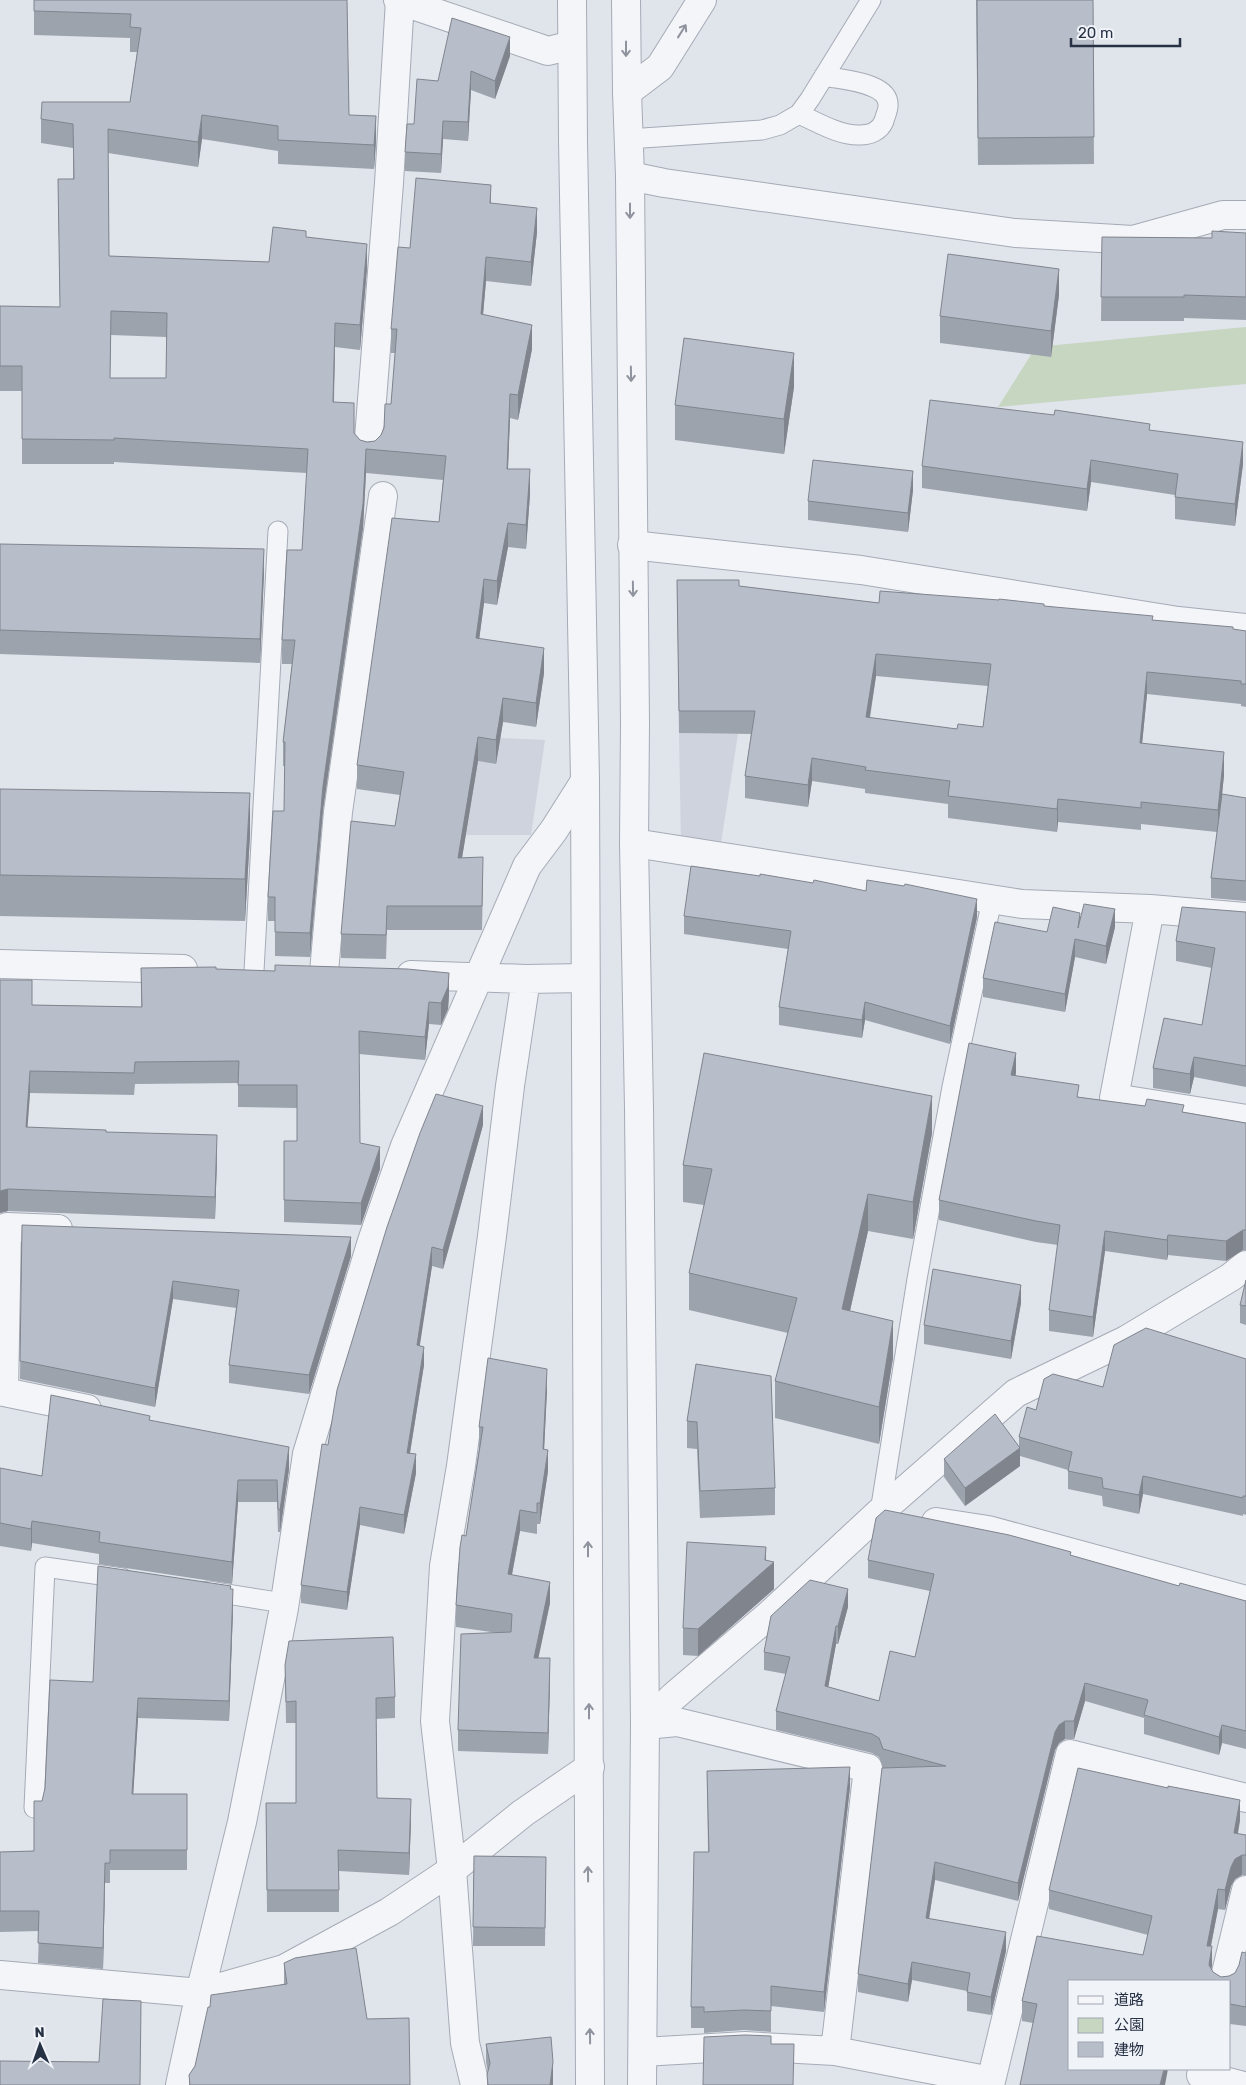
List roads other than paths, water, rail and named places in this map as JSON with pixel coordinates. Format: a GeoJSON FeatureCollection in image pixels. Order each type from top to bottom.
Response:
{"type":"FeatureCollection","features":[{"type":"Feature","properties":{"kind":"street"},"geometry":{"type":"LineString","coordinates":[[368,451],[389,184],[399,0],[548,51],[572,45]]}},
{"type":"Feature","properties":{"kind":"street"},"geometry":{"type":"LineString","coordinates":[[572,0],[585,781],[590,2085]]}},
{"type":"Feature","properties":{"kind":"street"},"geometry":{"type":"LineString","coordinates":[[626,0],[626,92],[630,176],[634,843],[639,1108],[645,1725],[642,2085]]}},
{"type":"Feature","properties":{"kind":"street"},"geometry":{"type":"LineString","coordinates":[[626,92],[660,67],[702,0]]}},
{"type":"Feature","properties":{"kind":"street"},"geometry":{"type":"LineString","coordinates":[[630,176],[664,183],[1015,233],[1133,240],[1223,215],[1246,215]]}},
{"type":"Feature","properties":{"kind":"street"},"geometry":{"type":"LineString","coordinates":[[289,972],[338,812],[383,496]]}},
{"type":"Feature","properties":{"kind":"street"},"geometry":{"type":"LineString","coordinates":[[632,545],[861,570],[1178,621],[1246,628]]}},
{"type":"Feature","properties":{"kind":"street"},"geometry":{"type":"LineString","coordinates":[[180,2085],[200,1993],[242,1822],[284,1603],[297,1452],[405,1146],[527,866],[554,830],[585,781]]}},
{"type":"Feature","properties":{"kind":"street"},"geometry":{"type":"LineString","coordinates":[[634,843],[1022,904],[1150,908],[1246,917]]}},
{"type":"Feature","properties":{"kind":"street"},"geometry":{"type":"LineString","coordinates":[[1150,908],[1114,1098],[1246,1119]]}},
{"type":"Feature","properties":{"kind":"street"},"geometry":{"type":"LineString","coordinates":[[0,964],[353,973]]}},
{"type":"Feature","properties":{"kind":"street"},"geometry":{"type":"LineString","coordinates":[[382,974],[526,979],[585,978]]}},
{"type":"Feature","properties":{"kind":"street"},"geometry":{"type":"LineString","coordinates":[[476,2085],[465,2043],[452,1870],[435,1721],[444,1566],[461,1466],[510,1086],[526,979]]}},
{"type":"Feature","properties":{"kind":"street"},"geometry":{"type":"LineString","coordinates":[[86,1230],[7,1227],[4,1392],[112,1414]]}},
{"type":"Feature","properties":{"kind":"street"},"geometry":{"type":"LineString","coordinates":[[342,1240],[372,1241]]}},
{"type":"Feature","properties":{"kind":"street"},"geometry":{"type":"LineString","coordinates":[[645,1725],[673,1697],[768,1616],[880,1512],[1016,1393],[1126,1340],[1232,1277],[1246,1266]]}},
{"type":"Feature","properties":{"kind":"street"},"geometry":{"type":"LineString","coordinates":[[880,1512],[988,1530],[1246,1600]]}},
{"type":"Feature","properties":{"kind":"street"},"geometry":{"type":"LineString","coordinates":[[645,1725],[678,1722],[868,1768],[835,2051]]}},
{"type":"Feature","properties":{"kind":"street"},"geometry":{"type":"LineString","coordinates":[[643,2052],[745,2046],[835,2051],[990,2083],[1070,1754],[1246,1798]]}},
{"type":"Feature","properties":{"kind":"street"},"geometry":{"type":"LineString","coordinates":[[0,1975],[200,1993],[284,1969],[389,1912],[452,1870],[523,1813],[590,1767]]}},
{"type":"Feature","properties":{"kind":"street"},"geometry":{"type":"LineString","coordinates":[[1224,1980],[1246,1890]]}},
{"type":"Feature","properties":{"kind":"street"},"geometry":{"type":"LineString","coordinates":[[1201,2076],[1240,2085]]}},
{"type":"Feature","properties":{"kind":"lane"},"geometry":{"type":"LineString","coordinates":[[628,139],[762,130],[780,125],[798,114],[871,0]]}},
{"type":"Feature","properties":{"kind":"lane"},"geometry":{"type":"LineString","coordinates":[[798,114],[845,133],[859,136],[874,133],[882,125],[889,106],[885,95],[872,86],[824,76]]}},
{"type":"Feature","properties":{"kind":"lane"},"geometry":{"type":"LineString","coordinates":[[278,531],[289,972]]}},
{"type":"Feature","properties":{"kind":"lane"},"geometry":{"type":"LineString","coordinates":[[880,1512],[952,1087],[992,900]]}},
{"type":"Feature","properties":{"kind":"lane"},"geometry":{"type":"LineString","coordinates":[[34,1808],[45,1567],[141,1581]]}},
{"type":"Feature","properties":{"kind":"lane"},"geometry":{"type":"LineString","coordinates":[[189,1588],[284,1603]]}}]}
